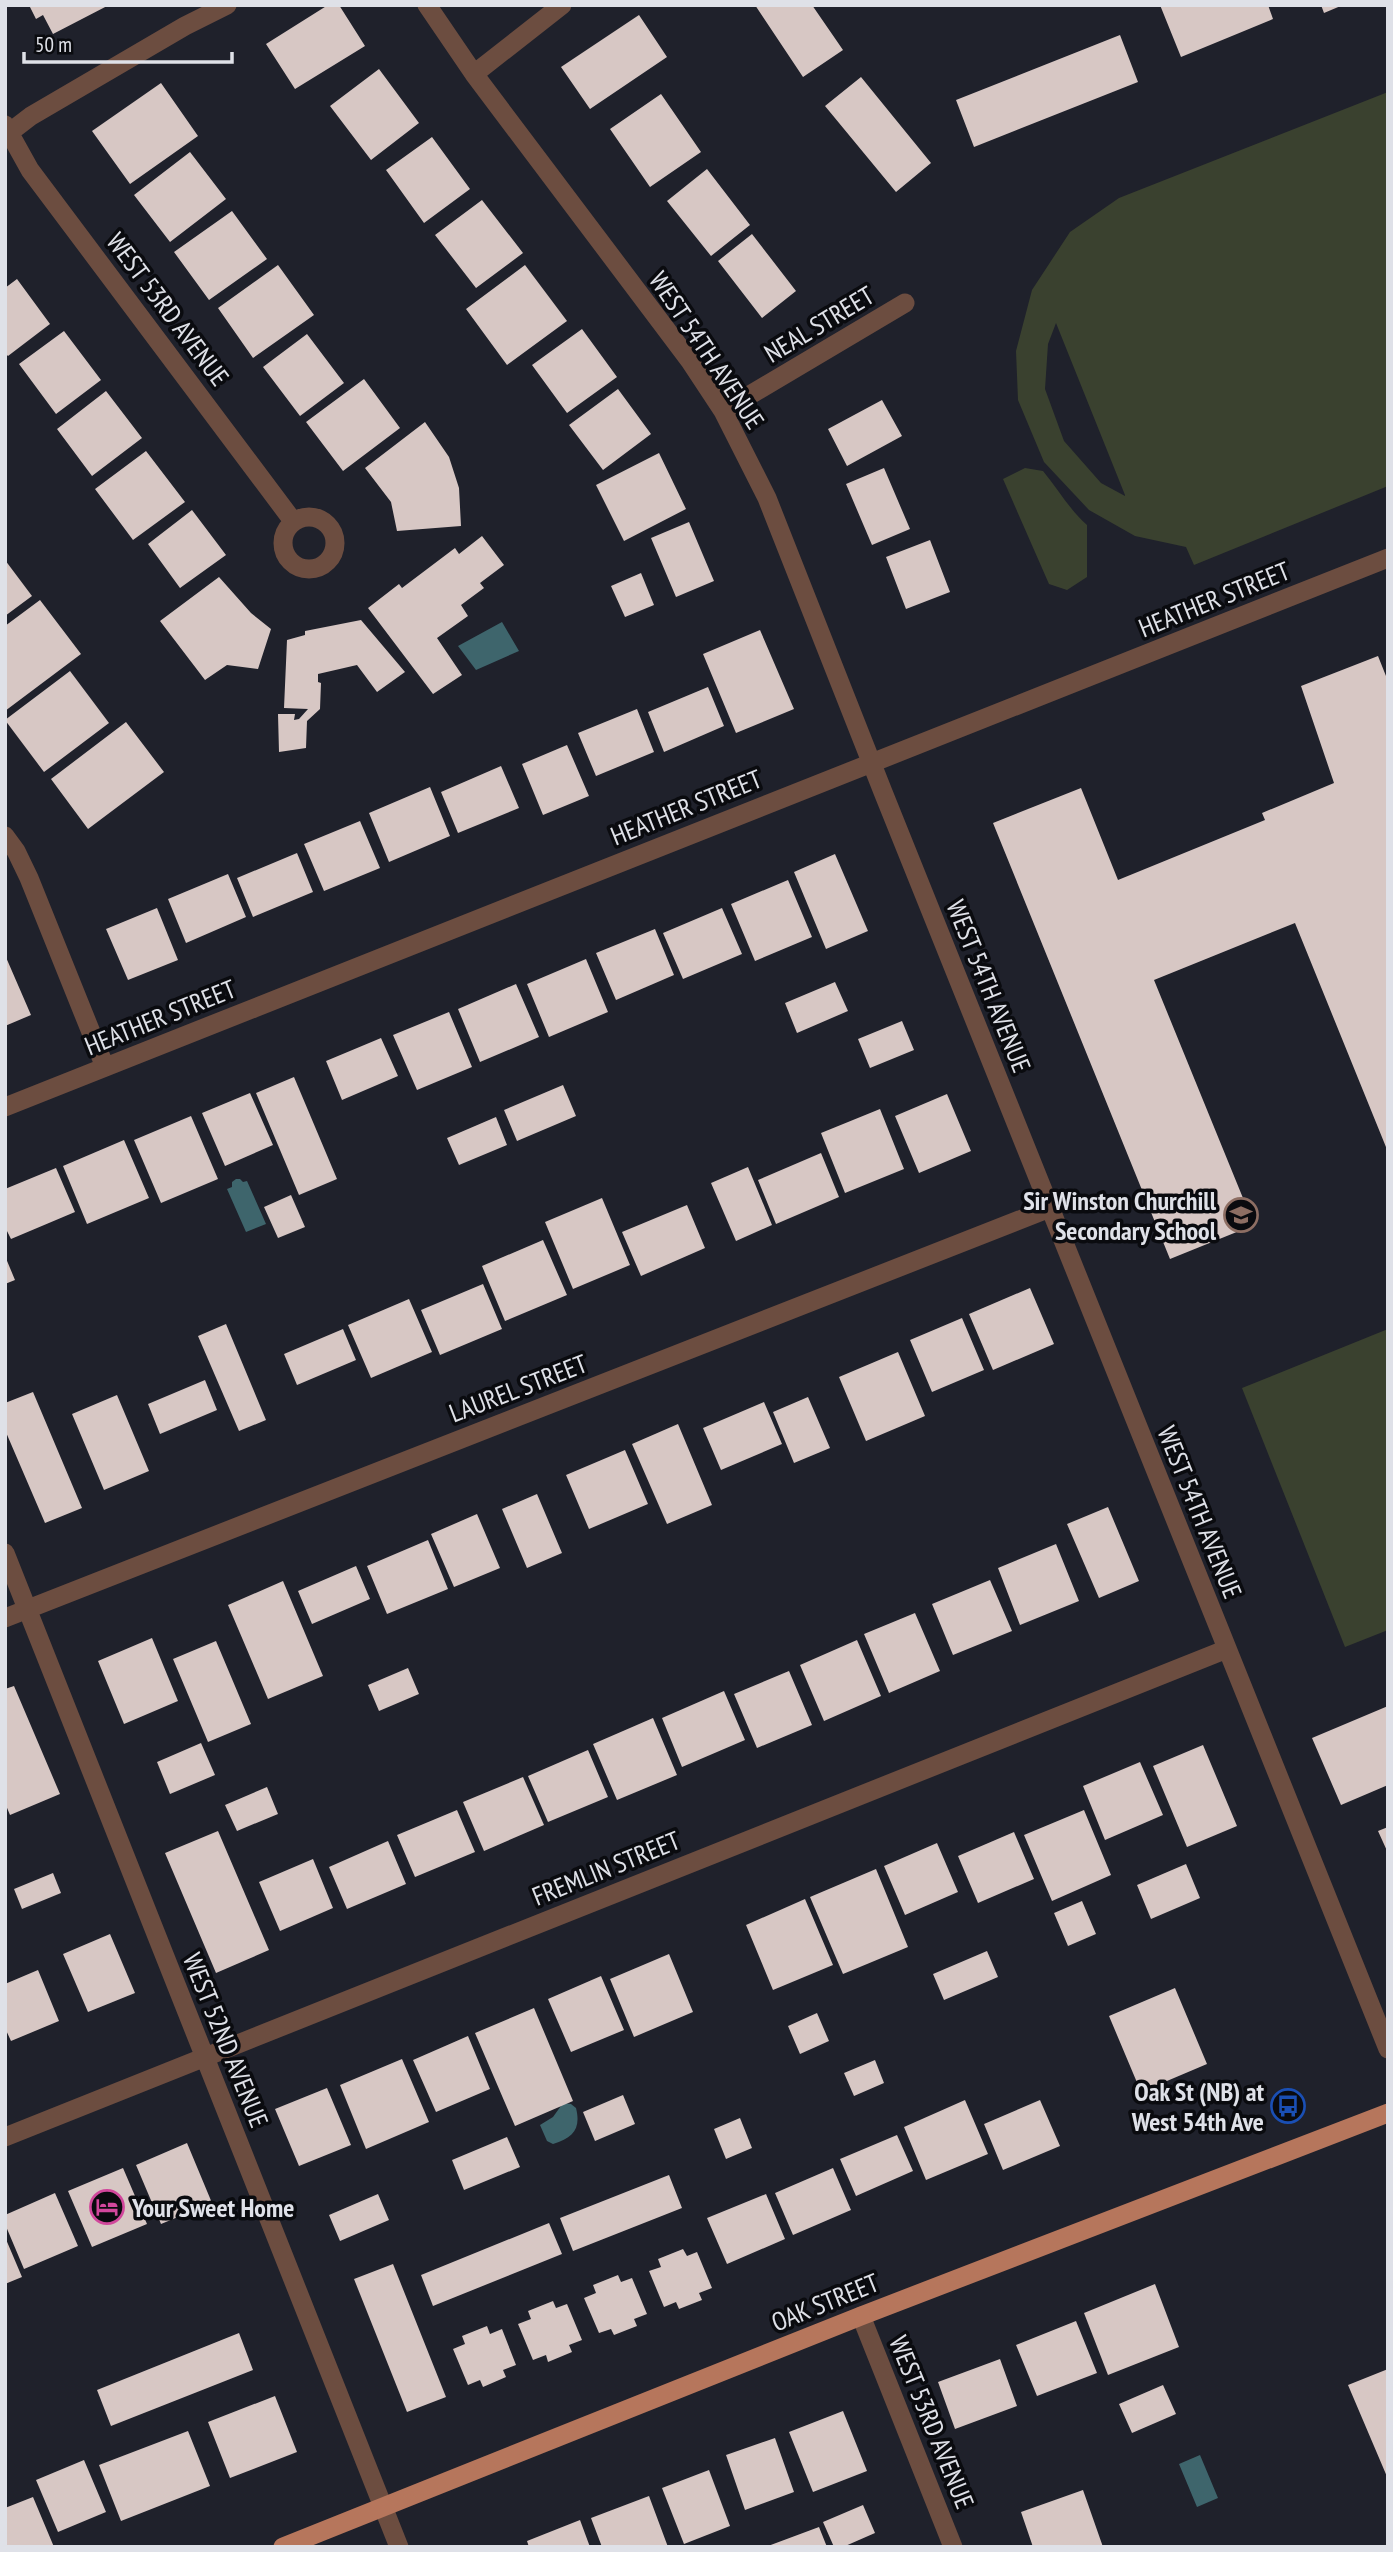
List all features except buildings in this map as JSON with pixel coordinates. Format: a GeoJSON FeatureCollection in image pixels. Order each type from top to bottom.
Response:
{"type":"FeatureCollection","features":[{"type":"Feature","properties":{"kind":"main road","name":"OAK STREET"},"geometry":{"type":"LineString","coordinates":[[283,2547],[861,2316],[1388,2113]]}},
{"type":"Feature","properties":{"kind":"street"},"geometry":{"type":"LineString","coordinates":[[7,131],[185,26],[227,5]]}},
{"type":"Feature","properties":{"kind":"street","name":"WEST 54TH AVENUE"},"geometry":{"type":"LineString","coordinates":[[427,5],[474,74],[690,361],[723,411],[767,498],[1388,2049]]}},
{"type":"Feature","properties":{"kind":"street"},"geometry":{"type":"LineString","coordinates":[[474,74],[562,5]]}},
{"type":"Feature","properties":{"kind":"street","name":"WEST 53RD AVENUE"},"geometry":{"type":"LineString","coordinates":[[7,131],[30,170],[293,521]]}},
{"type":"Feature","properties":{"kind":"street","name":"NEAL STREET"},"geometry":{"type":"LineString","coordinates":[[723,411],[905,303]]}},
{"type":"Feature","properties":{"kind":"street","name":"HEATHER STREET"},"geometry":{"type":"LineString","coordinates":[[5,1107],[1388,558]]}},
{"type":"Feature","properties":{"kind":"street"},"geometry":{"type":"LineString","coordinates":[[5,836],[16,851],[29,878],[105,1067]]}},
{"type":"Feature","properties":{"kind":"street","name":"LAUREL STREET"},"geometry":{"type":"LineString","coordinates":[[5,1618],[1050,1208]]}},
{"type":"Feature","properties":{"kind":"street","name":"WEST 52ND AVENUE"},"geometry":{"type":"LineString","coordinates":[[5,1553],[399,2547]]}},
{"type":"Feature","properties":{"kind":"street","name":"FREMLIN STREET"},"geometry":{"type":"LineString","coordinates":[[5,2137],[1227,1649]]}},
{"type":"Feature","properties":{"kind":"street","name":"WEST 53RD AVENUE"},"geometry":{"type":"LineString","coordinates":[[861,2316],[953,2547]]}},
{"type":"Feature","properties":{"kind":"green space"},"geometry":{"type":"Polygon","coordinates":[[[1388,92],[1388,486],[1194,565],[1186,547],[1135,536],[1089,510],[1044,462],[1018,400],[1016,351],[1032,290],[1070,232],[1119,198],[1388,92]],[[1056,323],[1048,344],[1045,389],[1064,441],[1101,483],[1125,496],[1056,323]]]}},
{"type":"Feature","properties":{"kind":"green space"},"geometry":{"type":"Polygon","coordinates":[[[1025,468],[1043,471],[1087,525],[1087,577],[1067,590],[1049,584],[1003,479],[1025,468]]]}},
{"type":"Feature","properties":{"kind":"green space"},"geometry":{"type":"Polygon","coordinates":[[[1388,1329],[1388,1630],[1345,1647],[1242,1388],[1388,1329]]]}},
{"type":"Feature","properties":{"kind":"water"},"geometry":{"type":"Polygon","coordinates":[[[502,622],[519,651],[476,670],[458,646],[502,622]]]}},
{"type":"Feature","properties":{"kind":"water"},"geometry":{"type":"Polygon","coordinates":[[[236,1179],[247,1181],[266,1224],[246,1232],[227,1189],[232,1187],[232,1182],[236,1179]]]}},
{"type":"Feature","properties":{"kind":"water"},"geometry":{"type":"Polygon","coordinates":[[[563,2103],[576,2108],[576,2127],[566,2139],[553,2144],[547,2141],[540,2125],[553,2117],[563,2103]]]}},
{"type":"Feature","properties":{"kind":"water"},"geometry":{"type":"Polygon","coordinates":[[[1200,2455],[1218,2498],[1197,2507],[1179,2464],[1200,2455]]]}},
{"type":"Feature","properties":{"kind":"place","name":"Sir Winston Churchill Secondary School"},"geometry":{"type":"Point","coordinates":[1241,1215]}},
{"type":"Feature","properties":{"kind":"place","name":"Oak St (NB) at West 54th Ave"},"geometry":{"type":"Point","coordinates":[1288,2106]}},
{"type":"Feature","properties":{"kind":"place","name":"Your Sweet Home"},"geometry":{"type":"Point","coordinates":[107,2207]}}]}
